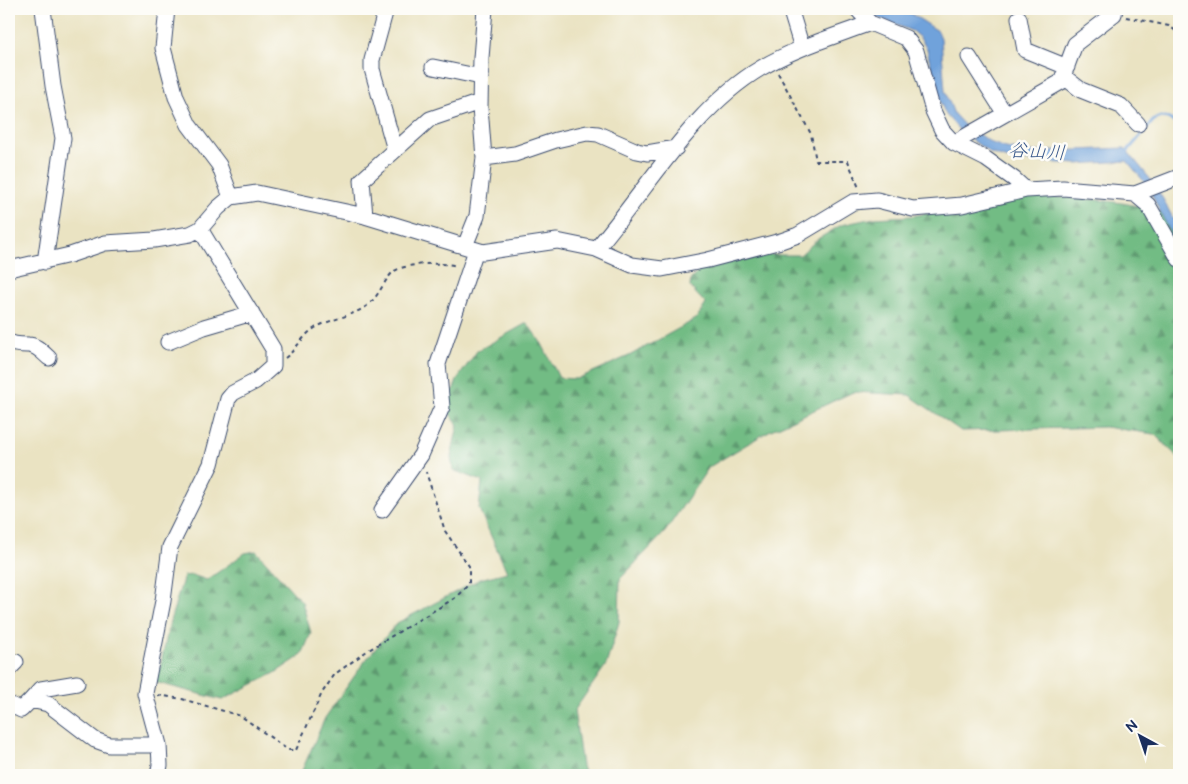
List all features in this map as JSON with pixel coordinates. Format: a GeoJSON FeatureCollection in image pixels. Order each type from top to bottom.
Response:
{"type":"FeatureCollection","features":[{"type":"Feature","properties":{"kind":"street"},"geometry":{"type":"LineString","coordinates":[[43,9],[53,86],[63,138],[45,262]]}},
{"type":"Feature","properties":{"kind":"street"},"geometry":{"type":"LineString","coordinates":[[167,9],[163,48],[176,97],[189,125],[219,165],[231,197]]}},
{"type":"Feature","properties":{"kind":"street"},"geometry":{"type":"LineString","coordinates":[[386,9],[372,60],[372,69],[395,150]]}},
{"type":"Feature","properties":{"kind":"street"},"geometry":{"type":"LineString","coordinates":[[382,510],[421,455],[442,407],[438,364],[470,270],[470,248],[477,216],[484,158],[480,102],[485,9]]}},
{"type":"Feature","properties":{"kind":"street"},"geometry":{"type":"LineString","coordinates":[[793,9],[792,15],[802,48]]}},
{"type":"Feature","properties":{"kind":"street"},"geometry":{"type":"LineString","coordinates":[[857,9],[870,23],[906,38],[916,51],[933,111],[942,130],[954,143],[986,159],[1026,190]]}},
{"type":"Feature","properties":{"kind":"street"},"geometry":{"type":"LineString","coordinates":[[954,143],[1061,82],[1075,44],[1115,12]]}},
{"type":"Feature","properties":{"kind":"street"},"geometry":{"type":"LineString","coordinates":[[1020,18],[1025,50],[1065,72],[1081,90],[1121,106],[1138,124]]}},
{"type":"Feature","properties":{"kind":"street"},"geometry":{"type":"LineString","coordinates":[[596,249],[626,214],[646,183],[722,96],[772,62],[802,48],[870,23]]}},
{"type":"Feature","properties":{"kind":"street"},"geometry":{"type":"LineString","coordinates":[[969,57],[1005,114]]}},
{"type":"Feature","properties":{"kind":"street"},"geometry":{"type":"LineString","coordinates":[[433,67],[481,77]]}},
{"type":"Feature","properties":{"kind":"street"},"geometry":{"type":"LineString","coordinates":[[365,216],[362,180],[430,120],[480,102]]}},
{"type":"Feature","properties":{"kind":"street"},"geometry":{"type":"LineString","coordinates":[[484,158],[515,154],[556,140],[586,133],[598,134],[637,151],[647,153],[676,148]]}},
{"type":"Feature","properties":{"kind":"street"},"geometry":{"type":"LineString","coordinates":[[9,269],[45,262],[105,243],[154,240],[190,234],[200,229],[218,208],[231,197],[257,193],[365,216],[483,252],[557,241],[596,249],[632,265],[662,269],[708,260],[781,241],[798,235],[854,202],[878,200],[913,209],[962,205],[1026,190],[1064,188],[1143,197],[1179,177]]}},
{"type":"Feature","properties":{"kind":"street"},"geometry":{"type":"LineString","coordinates":[[1143,197],[1179,259]]}},
{"type":"Feature","properties":{"kind":"street"},"geometry":{"type":"LineString","coordinates":[[158,775],[160,764],[159,745],[145,692],[163,601],[170,547],[211,464],[228,399],[233,393],[256,381],[273,366],[273,349],[200,229]]}},
{"type":"Feature","properties":{"kind":"street"},"geometry":{"type":"LineString","coordinates":[[168,342],[204,327],[252,313]]}},
{"type":"Feature","properties":{"kind":"street"},"geometry":{"type":"LineString","coordinates":[[9,342],[18,346],[28,344],[40,349],[49,358]]}},
{"type":"Feature","properties":{"kind":"street"},"geometry":{"type":"LineString","coordinates":[[9,704],[21,710],[41,689],[77,683]]}},
{"type":"Feature","properties":{"kind":"street"},"geometry":{"type":"LineString","coordinates":[[31,700],[48,704],[84,734],[102,743],[109,745],[159,745]]}},
{"type":"Feature","properties":{"kind":"path"},"geometry":{"type":"LineString","coordinates":[[1115,12],[1169,26],[1179,33]]}},
{"type":"Feature","properties":{"kind":"path"},"geometry":{"type":"LineString","coordinates":[[772,62],[811,134],[816,161],[848,161],[863,201]]}},
{"type":"Feature","properties":{"kind":"path"},"geometry":{"type":"LineString","coordinates":[[273,366],[287,357],[315,328],[353,314],[367,306],[377,296],[383,285],[395,271],[411,266],[446,263],[470,270]]}},
{"type":"Feature","properties":{"kind":"path"},"geometry":{"type":"LineString","coordinates":[[145,692],[182,699],[242,716],[288,750],[296,750],[322,693],[335,674],[367,652],[456,598],[469,584],[470,566],[445,531],[421,455]]}},
{"type":"Feature","properties":{"kind":"green space"},"geometry":{"type":"Polygon","coordinates":[[[1029,196],[1109,201],[1131,205],[1168,217],[1179,226],[1179,458],[1154,434],[1105,427],[961,431],[909,395],[853,392],[769,431],[709,467],[665,532],[620,579],[619,622],[606,665],[574,711],[585,775],[300,775],[325,718],[365,661],[397,623],[480,579],[507,572],[479,509],[482,481],[453,470],[451,457],[458,425],[446,409],[458,378],[477,351],[527,323],[542,344],[559,378],[577,379],[629,356],[696,319],[706,304],[690,287],[691,279],[702,268],[761,255],[800,255],[818,239],[841,225],[874,218],[912,216],[1029,196]]]}},
{"type":"Feature","properties":{"kind":"green space"},"geometry":{"type":"Polygon","coordinates":[[[256,551],[302,602],[311,633],[302,655],[275,673],[222,700],[151,681],[160,668],[170,621],[184,576],[192,575],[207,580],[245,553],[256,551]]]}},
{"type":"Feature","properties":{"kind":"water","name":"谷山川"},"geometry":{"type":"Polygon","coordinates":[[[864,9],[901,9],[938,31],[941,38],[945,91],[954,114],[965,126],[992,143],[1028,152],[1125,148],[1151,180],[1163,199],[1179,230],[1179,250],[1147,185],[1127,161],[1077,164],[1010,160],[990,153],[960,131],[946,115],[938,97],[927,49],[920,38],[912,31],[876,17],[864,9]]]}},
{"type":"Feature","properties":{"kind":"waterway"},"geometry":{"type":"LineString","coordinates":[[1126,153],[1153,121],[1160,117],[1168,118],[1179,126]]}}]}
